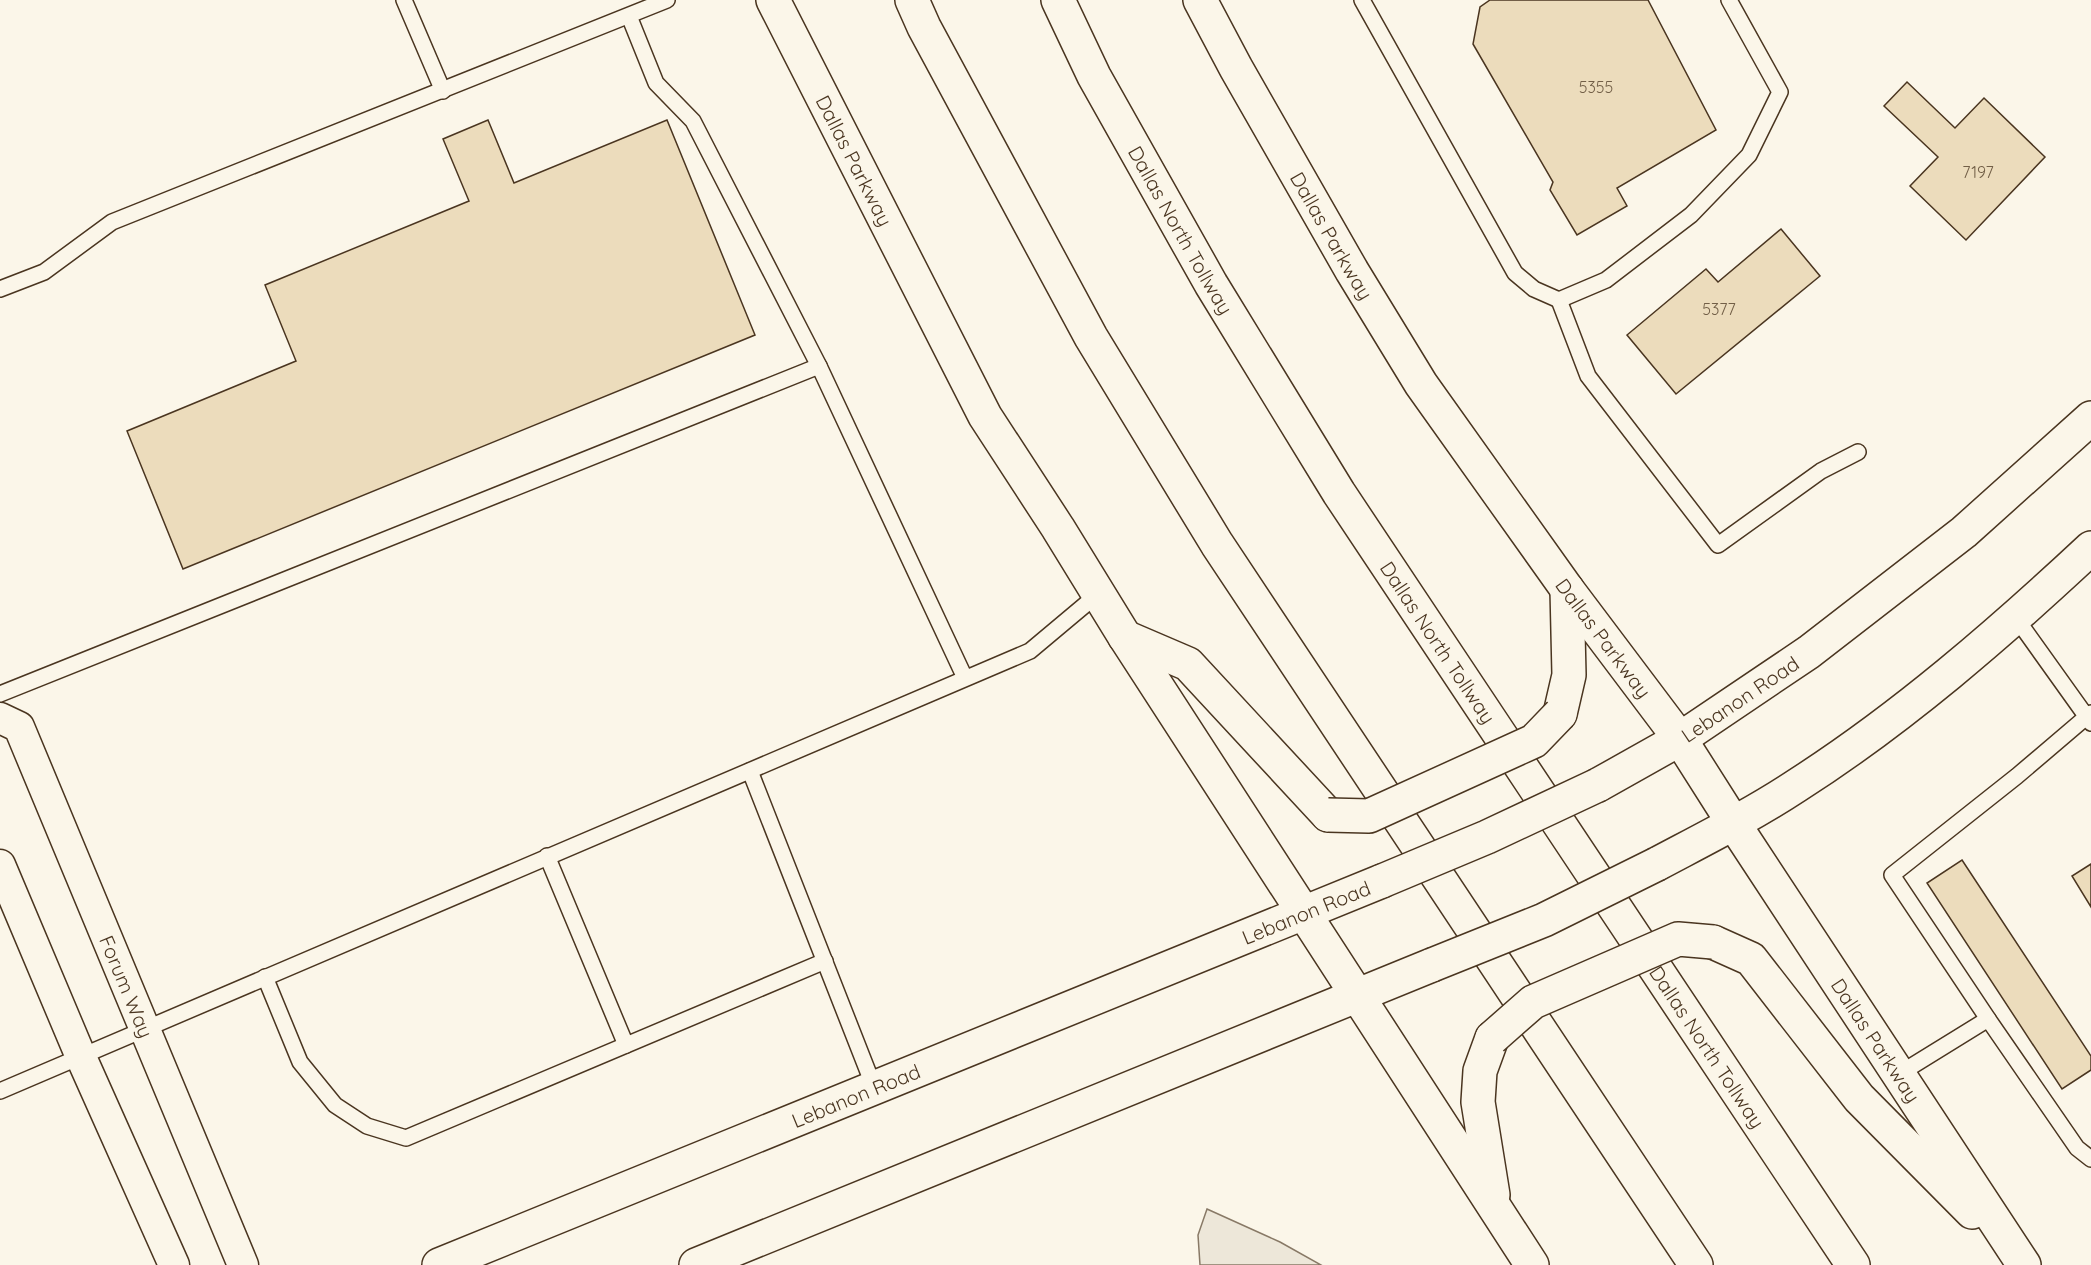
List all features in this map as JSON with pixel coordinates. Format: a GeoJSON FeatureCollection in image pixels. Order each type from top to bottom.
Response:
{"type":"FeatureCollection","features":[{"type":"Feature","properties":{"kind":"main road","name":"Dallas Parkway"},"geometry":{"type":"LineString","coordinates":[[773,0],[985,416],[1125,637],[1532,1265]]}},
{"type":"Feature","properties":{"kind":"main road"},"geometry":{"type":"LineString","coordinates":[[906,0],[918,14],[1091,337],[1217,544],[1696,1265]]}},
{"type":"Feature","properties":{"kind":"main road","name":"Dallas North Tollway"},"geometry":{"type":"LineString","coordinates":[[1058,0],[1094,76],[1211,284],[1339,493],[1853,1265]]}},
{"type":"Feature","properties":{"kind":"main road","name":"Dallas Parkway"},"geometry":{"type":"LineString","coordinates":[[1200,0],[1276,140],[1421,384],[1567,589],[1680,739],[2022,1262]]}},
{"type":"Feature","properties":{"kind":"main road","name":"Lebanon Road"},"geometry":{"type":"LineString","coordinates":[[439,1265],[1382,881],[1487,837],[1598,785],[1680,739],[1809,652],[1964,532],[2091,418]]}},
{"type":"Feature","properties":{"kind":"main road"},"geometry":{"type":"LineString","coordinates":[[696,1265],[1544,920],[1657,864],[1734,824],[1794,788],[1869,736],[2016,618],[2091,548]]}},
{"type":"Feature","properties":{"kind":"main road"},"geometry":{"type":"LineString","coordinates":[[1125,637],[1188,664],[1329,815],[1369,816],[1534,741],[1560,714],[1569,675],[1567,589]]}},
{"type":"Feature","properties":{"kind":"main road"},"geometry":{"type":"LineString","coordinates":[[1496,1210],[1478,1102],[1480,1071],[1492,1038],[1533,1002],[1678,939],[1713,942],[1751,959],[1859,1098],[2022,1262]]}},
{"type":"Feature","properties":{"kind":"street","name":"Forum Way"},"geometry":{"type":"LineString","coordinates":[[0,718],[19,727],[243,1265]]}},
{"type":"Feature","properties":{"kind":"street"},"geometry":{"type":"LineString","coordinates":[[0,865],[81,1057],[174,1265]]}},
{"type":"Feature","properties":{"kind":"lane"},"geometry":{"type":"LineString","coordinates":[[404,0],[443,91]]}},
{"type":"Feature","properties":{"kind":"lane"},"geometry":{"type":"LineString","coordinates":[[0,289],[44,272],[112,222],[667,0]]}},
{"type":"Feature","properties":{"kind":"lane"},"geometry":{"type":"LineString","coordinates":[[1362,0],[1515,273],[1534,289],[1559,300],[1588,376],[1718,546],[1821,471],[1858,452]]}},
{"type":"Feature","properties":{"kind":"lane"},"geometry":{"type":"LineString","coordinates":[[1559,300],[1606,280],[1691,215],[1749,155],[1780,92],[1729,0]]}},
{"type":"Feature","properties":{"kind":"lane"},"geometry":{"type":"LineString","coordinates":[[629,16],[656,83],[693,121],[819,366],[965,678]]}},
{"type":"Feature","properties":{"kind":"lane"},"geometry":{"type":"LineString","coordinates":[[0,694],[819,366]]}},
{"type":"Feature","properties":{"kind":"lane"},"geometry":{"type":"LineString","coordinates":[[0,1091],[1030,651],[1098,594]]}},
{"type":"Feature","properties":{"kind":"lane"},"geometry":{"type":"LineString","coordinates":[[2016,618],[2090,718],[1892,875],[2077,1148],[2091,1159]]}},
{"type":"Feature","properties":{"kind":"lane"},"geometry":{"type":"LineString","coordinates":[[750,771],[874,1087]]}},
{"type":"Feature","properties":{"kind":"lane"},"geometry":{"type":"LineString","coordinates":[[548,856],[626,1046]]}},
{"type":"Feature","properties":{"kind":"lane"},"geometry":{"type":"LineString","coordinates":[[265,977],[300,1062],[335,1105],[367,1125],[406,1138],[825,961]]}},
{"type":"Feature","properties":{"kind":"lane"},"geometry":{"type":"LineString","coordinates":[[1899,1074],[1988,1019]]}},
{"type":"Feature","properties":{"kind":"shaded area"},"geometry":{"type":"Polygon","coordinates":[[[1207,1209],[1280,1242],[1321,1265],[1200,1265],[1198,1235],[1207,1209]]]}},
{"type":"Feature","properties":{"kind":"building"},"geometry":{"type":"Polygon","coordinates":[[[1490,0],[1648,0],[1716,130],[1617,188],[1627,206],[1577,235],[1550,190],[1553,182],[1473,44],[1480,7],[1490,0]]]}},
{"type":"Feature","properties":{"kind":"building"},"geometry":{"type":"Polygon","coordinates":[[[1907,82],[1955,128],[1984,98],[2045,157],[1966,240],[1910,186],[1938,157],[1884,106],[1907,82]]]}},
{"type":"Feature","properties":{"kind":"building"},"geometry":{"type":"Polygon","coordinates":[[[488,120],[514,183],[667,120],[755,335],[183,569],[127,431],[296,361],[265,285],[469,201],[443,139],[488,120]]]}},
{"type":"Feature","properties":{"kind":"building"},"geometry":{"type":"Polygon","coordinates":[[[1781,229],[1820,276],[1676,394],[1627,335],[1706,269],[1718,282],[1781,229]]]}},
{"type":"Feature","properties":{"kind":"building"},"geometry":{"type":"Polygon","coordinates":[[[1962,860],[2091,1056],[2091,1070],[2062,1089],[1927,883],[1962,860]]]}},
{"type":"Feature","properties":{"kind":"building"},"geometry":{"type":"Polygon","coordinates":[[[2091,864],[2091,907],[2072,876],[2091,864]]]}}]}
